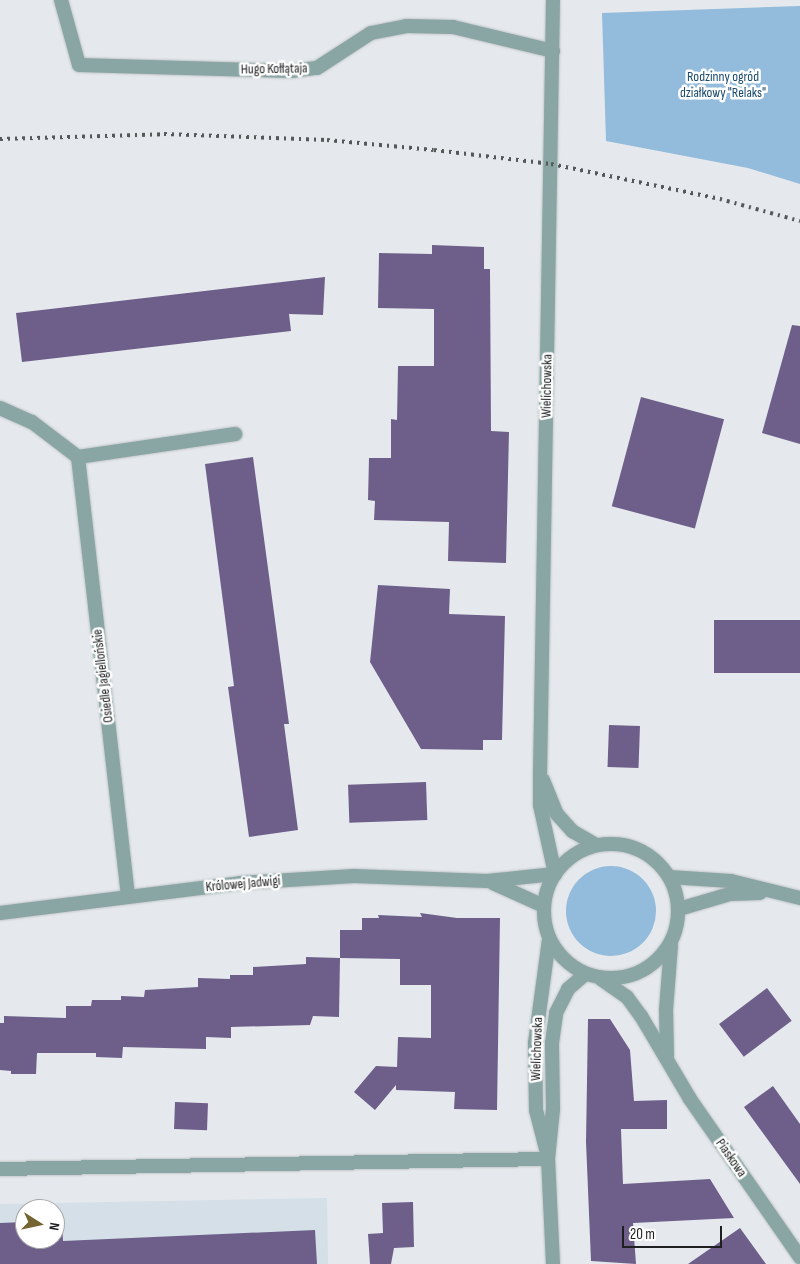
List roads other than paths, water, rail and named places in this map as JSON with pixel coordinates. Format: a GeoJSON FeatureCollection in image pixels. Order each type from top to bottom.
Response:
{"type":"FeatureCollection","features":[{"type":"Feature","properties":{"kind":"street","name":"Hugo Kołłątaja"},"geometry":{"type":"LineString","coordinates":[[61,0],[79,65],[291,71],[317,68],[370,33],[406,26],[453,27],[553,51]]}},
{"type":"Feature","properties":{"kind":"street","name":"Wielichowska"},"geometry":{"type":"LineString","coordinates":[[553,0],[540,805],[555,874]]}},
{"type":"Feature","properties":{"kind":"street"},"geometry":{"type":"LineString","coordinates":[[0,408],[32,422],[78,457],[235,434]]}},
{"type":"Feature","properties":{"kind":"street","name":"Osiedle Jagiellońskie"},"geometry":{"type":"LineString","coordinates":[[78,457],[128,895]]}},
{"type":"Feature","properties":{"kind":"street","name":"Wielichowska"},"geometry":{"type":"LineString","coordinates":[[540,773],[556,813],[572,831],[596,845]]}},
{"type":"Feature","properties":{"kind":"street"},"geometry":{"type":"LineString","coordinates":[[596,845],[630,846],[646,853],[670,877],[679,909],[672,942],[650,967],[634,975],[601,979],[585,974],[558,953],[550,939],[544,906],[555,874],[573,856],[596,845]]}},
{"type":"Feature","properties":{"kind":"street","name":"Królowej Jadwigi"},"geometry":{"type":"LineString","coordinates":[[0,913],[128,895],[240,883],[354,876],[487,881],[555,874]]}},
{"type":"Feature","properties":{"kind":"street"},"geometry":{"type":"LineString","coordinates":[[670,877],[731,881],[800,898]]}},
{"type":"Feature","properties":{"kind":"street","name":"Królowej Jadwigi"},"geometry":{"type":"LineString","coordinates":[[487,881],[519,892],[544,906]]}},
{"type":"Feature","properties":{"kind":"street"},"geometry":{"type":"LineString","coordinates":[[679,909],[730,894],[781,893]]}},
{"type":"Feature","properties":{"kind":"street","name":"Wielichowska"},"geometry":{"type":"LineString","coordinates":[[548,1159],[536,1110],[535,1043],[550,939]]}},
{"type":"Feature","properties":{"kind":"street","name":"Piaskowa"},"geometry":{"type":"LineString","coordinates":[[667,1057],[666,1010],[672,942]]}},
{"type":"Feature","properties":{"kind":"street","name":"Wielichowska"},"geometry":{"type":"LineString","coordinates":[[553,1264],[548,1159],[556,1013],[568,989],[585,974]]}},
{"type":"Feature","properties":{"kind":"street","name":"Piaskowa"},"geometry":{"type":"LineString","coordinates":[[601,979],[627,997],[667,1057],[690,1099],[800,1257]]}},
{"type":"Feature","properties":{"kind":"street"},"geometry":{"type":"LineString","coordinates":[[0,1169],[548,1159]]}},
{"type":"Feature","properties":{"kind":"railway"},"geometry":{"type":"LineString","coordinates":[[0,139],[164,134],[327,140],[434,150],[551,164],[720,199],[800,221]]}},
{"type":"Feature","properties":{"kind":"park label","name":"Rodzinny ogród działkowy \"Relaks\""},"geometry":{"type":"Point","coordinates":[723,86]}}]}
